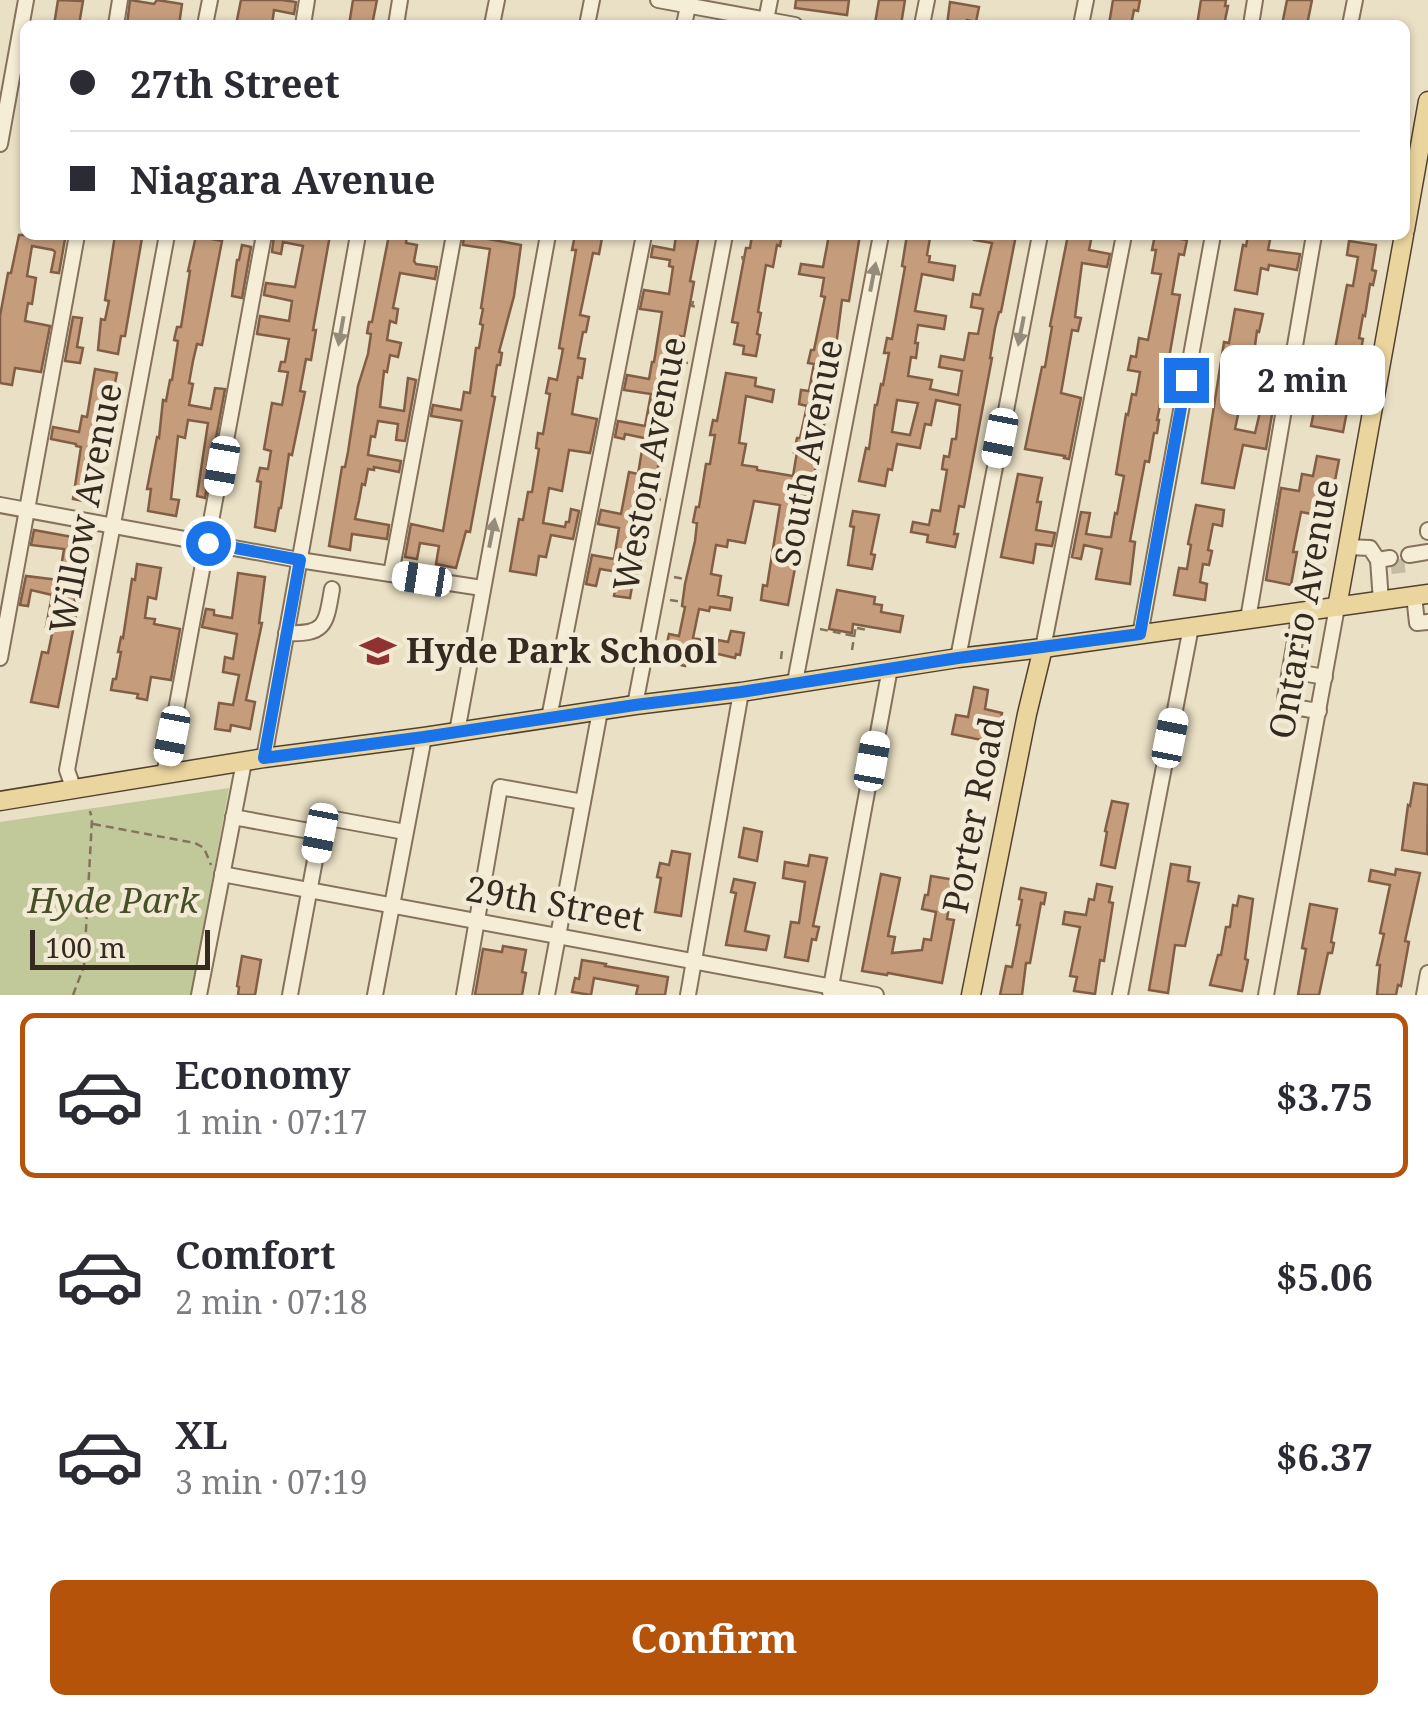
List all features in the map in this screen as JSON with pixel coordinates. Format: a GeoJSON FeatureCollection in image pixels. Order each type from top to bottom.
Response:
{"type":"FeatureCollection","features":[{"type":"Feature","properties":{"kind":"main road","name":"Ontario Avenue"},"geometry":{"type":"LineString","coordinates":[[1410,192],[1428,100]]}},
{"type":"Feature","properties":{"kind":"main road","name":"Ontario Avenue"},"geometry":{"type":"LineString","coordinates":[[1338,608],[1403,240]]}},
{"type":"Feature","properties":{"kind":"main road"},"geometry":{"type":"LineString","coordinates":[[0,802],[264,758],[1421,594]]}},
{"type":"Feature","properties":{"kind":"main road","name":"Porter Road"},"geometry":{"type":"LineString","coordinates":[[971,995],[1027,714],[1044,648]]}},
{"type":"Feature","properties":{"kind":"street"},"geometry":{"type":"LineString","coordinates":[[658,0],[689,3],[758,20]]}},
{"type":"Feature","properties":{"kind":"street"},"geometry":{"type":"LineString","coordinates":[[0,144],[20,33]]}},
{"type":"Feature","properties":{"kind":"street"},"geometry":{"type":"LineString","coordinates":[[0,658],[76,240]]}},
{"type":"Feature","properties":{"kind":"street","name":"Willow Avenue"},"geometry":{"type":"LineString","coordinates":[[74,790],[68,770],[166,240]]}},
{"type":"Feature","properties":{"kind":"street"},"geometry":{"type":"LineString","coordinates":[[164,775],[263,240]]}},
{"type":"Feature","properties":{"kind":"street"},"geometry":{"type":"LineString","coordinates":[[264,758],[357,240]]}},
{"type":"Feature","properties":{"kind":"street"},"geometry":{"type":"LineString","coordinates":[[391,574],[453,240]]}},
{"type":"Feature","properties":{"kind":"street"},"geometry":{"type":"LineString","coordinates":[[457,732],[547,240]]}},
{"type":"Feature","properties":{"kind":"street"},"geometry":{"type":"LineString","coordinates":[[550,718],[643,240]]}},
{"type":"Feature","properties":{"kind":"street","name":"Weston Avenue"},"geometry":{"type":"LineString","coordinates":[[635,705],[723,240]]}},
{"type":"Feature","properties":{"kind":"street","name":"South Avenue"},"geometry":{"type":"LineString","coordinates":[[795,682],[881,240]]}},
{"type":"Feature","properties":{"kind":"street"},"geometry":{"type":"LineString","coordinates":[[958,658],[1039,240]]}},
{"type":"Feature","properties":{"kind":"street"},"geometry":{"type":"LineString","coordinates":[[1044,648],[1123,240]]}},
{"type":"Feature","properties":{"kind":"street"},"geometry":{"type":"LineString","coordinates":[[1140,634],[1211,240]]}},
{"type":"Feature","properties":{"kind":"street"},"geometry":{"type":"LineString","coordinates":[[1248,619],[1313,240]]}},
{"type":"Feature","properties":{"kind":"street"},"geometry":{"type":"LineString","coordinates":[[0,505],[300,560],[482,588]]}},
{"type":"Feature","properties":{"kind":"street"},"geometry":{"type":"LineString","coordinates":[[1348,547],[1370,548],[1384,564],[1380,601]]}},
{"type":"Feature","properties":{"kind":"street"},"geometry":{"type":"LineString","coordinates":[[1428,552],[1410,560],[1428,562]]}},
{"type":"Feature","properties":{"kind":"street"},"geometry":{"type":"LineString","coordinates":[[286,633],[304,634],[324,626],[332,589]]}},
{"type":"Feature","properties":{"kind":"street"},"geometry":{"type":"LineString","coordinates":[[1421,594],[1418,623],[1428,622]]}},
{"type":"Feature","properties":{"kind":"street","name":"Ontario Avenue"},"geometry":{"type":"LineString","coordinates":[[1266,995],[1338,608]]}},
{"type":"Feature","properties":{"kind":"street"},"geometry":{"type":"LineString","coordinates":[[1300,612],[1285,698],[1298,708],[1318,712]]}},
{"type":"Feature","properties":{"kind":"street"},"geometry":{"type":"LineString","coordinates":[[1120,995],[1191,627]]}},
{"type":"Feature","properties":{"kind":"street"},"geometry":{"type":"LineString","coordinates":[[830,991],[890,668]]}},
{"type":"Feature","properties":{"kind":"street"},"geometry":{"type":"LineString","coordinates":[[1290,671],[1325,677]]}},
{"type":"Feature","properties":{"kind":"street"},"geometry":{"type":"LineString","coordinates":[[688,995],[741,692]]}},
{"type":"Feature","properties":{"kind":"street"},"geometry":{"type":"LineString","coordinates":[[548,995],[600,711]]}},
{"type":"Feature","properties":{"kind":"street"},"geometry":{"type":"LineString","coordinates":[[375,995],[424,737]]}},
{"type":"Feature","properties":{"kind":"street"},"geometry":{"type":"LineString","coordinates":[[199,995],[217,870],[244,762]]}},
{"type":"Feature","properties":{"kind":"street"},"geometry":{"type":"LineString","coordinates":[[464,995],[500,787],[583,802]]}},
{"type":"Feature","properties":{"kind":"street"},"geometry":{"type":"LineString","coordinates":[[233,817],[320,833]]}},
{"type":"Feature","properties":{"kind":"street"},"geometry":{"type":"LineString","coordinates":[[290,995],[324,817],[406,832]]}},
{"type":"Feature","properties":{"kind":"street","name":"29th Street"},"geometry":{"type":"LineString","coordinates":[[217,870],[695,960],[830,991],[876,995]]}},
{"type":"Feature","properties":{"kind":"street"},"geometry":{"type":"LineString","coordinates":[[1424,995],[1428,972]]}},
{"type":"Feature","properties":{"kind":"path"},"geometry":{"type":"LineString","coordinates":[[736,254],[743,258]]}},
{"type":"Feature","properties":{"kind":"path"},"geometry":{"type":"LineString","coordinates":[[693,301],[692,306],[700,307]]}},
{"type":"Feature","properties":{"kind":"path"},"geometry":{"type":"LineString","coordinates":[[677,357],[676,360],[690,363]]}},
{"type":"Feature","properties":{"kind":"path"},"geometry":{"type":"LineString","coordinates":[[653,498],[663,500]]}},
{"type":"Feature","properties":{"kind":"path"},"geometry":{"type":"LineString","coordinates":[[642,550],[653,552]]}},
{"type":"Feature","properties":{"kind":"path"},"geometry":{"type":"LineString","coordinates":[[673,577],[685,579]]}},
{"type":"Feature","properties":{"kind":"path"},"geometry":{"type":"LineString","coordinates":[[668,600],[682,602]]}},
{"type":"Feature","properties":{"kind":"path"},"geometry":{"type":"LineString","coordinates":[[852,650],[856,627],[868,630]]}},
{"type":"Feature","properties":{"kind":"path"},"geometry":{"type":"LineString","coordinates":[[820,629],[854,636]]}},
{"type":"Feature","properties":{"kind":"path"},"geometry":{"type":"LineString","coordinates":[[780,659],[782,650]]}},
{"type":"Feature","properties":{"kind":"path"},"geometry":{"type":"LineString","coordinates":[[73,995],[84,966],[90,811]]}},
{"type":"Feature","properties":{"kind":"path"},"geometry":{"type":"LineString","coordinates":[[92,824],[195,842],[204,848],[217,870]]}},
{"type":"Feature","properties":{"kind":"green space","name":"Hyde Park"},"geometry":{"type":"Polygon","coordinates":[[[229,788],[191,995],[0,995],[0,822],[229,788]]]}},
{"type":"Feature","properties":{"kind":"building"},"geometry":{"type":"Polygon","coordinates":[[[58,0],[83,1],[80,20],[55,20],[58,0]]]}},
{"type":"Feature","properties":{"kind":"building"},"geometry":{"type":"Polygon","coordinates":[[[130,0],[182,4],[180,20],[128,20],[130,0]]]}},
{"type":"Feature","properties":{"kind":"building"},"geometry":{"type":"Polygon","coordinates":[[[241,0],[296,2],[294,14],[274,10],[273,20],[237,20],[241,0]]]}},
{"type":"Feature","properties":{"kind":"building"},"geometry":{"type":"Polygon","coordinates":[[[353,0],[377,0],[373,20],[350,20],[353,0]]]}},
{"type":"Feature","properties":{"kind":"building"},"geometry":{"type":"Polygon","coordinates":[[[796,0],[849,0],[847,15],[795,8],[796,0]]]}},
{"type":"Feature","properties":{"kind":"building"},"geometry":{"type":"Polygon","coordinates":[[[879,0],[905,0],[902,20],[876,20],[879,0]]]}},
{"type":"Feature","properties":{"kind":"building"},"geometry":{"type":"Polygon","coordinates":[[[1113,0],[1140,0],[1132,20],[1110,20],[1113,0]]]}},
{"type":"Feature","properties":{"kind":"building"},"geometry":{"type":"Polygon","coordinates":[[[1201,0],[1226,0],[1225,20],[1198,20],[1201,0]]]}},
{"type":"Feature","properties":{"kind":"building"},"geometry":{"type":"Polygon","coordinates":[[[1287,0],[1312,0],[1308,20],[1283,20],[1287,0]]]}},
{"type":"Feature","properties":{"kind":"building"},"geometry":{"type":"Polygon","coordinates":[[[950,2],[979,7],[976,20],[948,20],[950,2]]]}},
{"type":"Feature","properties":{"kind":"building"},"geometry":{"type":"Polygon","coordinates":[[[19,235],[20,240],[65,240],[59,273],[51,272],[53,250],[32,246],[27,276],[36,278],[25,321],[50,326],[41,372],[15,368],[12,385],[0,383],[0,316],[19,235]]]}},
{"type":"Feature","properties":{"kind":"building"},"geometry":{"type":"Polygon","coordinates":[[[114,240],[142,240],[125,336],[121,336],[118,354],[98,350],[101,319],[105,320],[109,301],[105,300],[114,240]]]}},
{"type":"Feature","properties":{"kind":"building"},"geometry":{"type":"Polygon","coordinates":[[[195,240],[222,241],[202,345],[197,344],[193,361],[189,405],[211,409],[215,388],[225,389],[205,498],[197,496],[208,423],[188,420],[185,438],[178,436],[171,499],[179,500],[176,516],[148,511],[151,489],[147,489],[163,400],[166,401],[172,380],[178,341],[174,340],[177,327],[181,327],[195,240]]]}},
{"type":"Feature","properties":{"kind":"building"},"geometry":{"type":"Polygon","coordinates":[[[273,240],[329,240],[311,360],[306,359],[300,391],[305,392],[275,531],[255,527],[261,482],[257,481],[260,468],[268,469],[271,451],[264,449],[272,403],[282,405],[288,372],[279,371],[281,362],[285,362],[289,339],[257,334],[260,316],[289,321],[292,301],[264,295],[266,283],[295,287],[303,246],[283,242],[281,254],[272,252],[273,240]]]}},
{"type":"Feature","properties":{"kind":"building"},"geometry":{"type":"Polygon","coordinates":[[[388,240],[406,240],[417,245],[414,261],[437,267],[435,279],[400,273],[393,308],[398,309],[396,323],[390,321],[387,340],[401,343],[398,357],[390,355],[387,372],[384,371],[380,407],[404,411],[408,378],[416,380],[405,441],[396,440],[398,424],[378,421],[368,455],[401,461],[399,472],[368,469],[355,519],[389,525],[387,539],[352,534],[350,550],[329,546],[388,240]]]}},
{"type":"Feature","properties":{"kind":"building"},"geometry":{"type":"Polygon","coordinates":[[[464,240],[494,240],[521,245],[470,532],[466,531],[456,568],[436,564],[439,546],[420,543],[417,559],[405,557],[411,524],[443,531],[462,421],[431,416],[433,405],[461,410],[464,392],[470,393],[479,348],[490,249],[463,245],[464,240]]]}},
{"type":"Feature","properties":{"kind":"building"},"geometry":{"type":"Polygon","coordinates":[[[574,240],[602,240],[599,254],[593,253],[580,315],[589,317],[578,358],[585,359],[572,414],[597,419],[590,453],[569,450],[562,491],[549,488],[543,523],[565,527],[571,509],[579,511],[573,539],[551,535],[546,557],[539,556],[536,575],[510,571],[519,519],[523,520],[528,492],[532,492],[538,433],[543,434],[550,394],[546,393],[549,378],[557,380],[563,349],[559,348],[576,250],[572,250],[574,240]]]}},
{"type":"Feature","properties":{"kind":"building"},"geometry":{"type":"Polygon","coordinates":[[[675,240],[698,240],[690,281],[694,282],[684,337],[680,336],[674,359],[637,576],[634,575],[630,598],[614,596],[618,572],[600,569],[596,586],[586,584],[592,555],[614,559],[619,528],[598,524],[601,510],[621,514],[629,472],[638,474],[644,438],[625,434],[624,439],[615,437],[618,421],[645,426],[651,394],[624,390],[627,375],[649,379],[654,362],[662,312],[640,309],[644,290],[669,294],[673,267],[669,266],[670,260],[651,257],[653,246],[674,250],[675,240]]]}},
{"type":"Feature","properties":{"kind":"building"},"geometry":{"type":"Polygon","coordinates":[[[751,240],[781,240],[773,267],[766,265],[756,356],[743,354],[744,346],[734,344],[738,323],[732,322],[746,248],[750,248],[751,240]]]}},
{"type":"Feature","properties":{"kind":"building"},"geometry":{"type":"Polygon","coordinates":[[[828,240],[859,240],[849,301],[842,300],[826,415],[810,495],[805,494],[788,605],[761,600],[763,585],[767,586],[780,505],[754,501],[745,543],[728,540],[727,547],[716,545],[711,574],[721,576],[718,595],[732,598],[730,610],[699,609],[693,638],[728,642],[731,631],[744,633],[740,655],[735,658],[714,653],[712,663],[686,658],[685,666],[663,661],[669,634],[679,636],[695,541],[697,523],[693,522],[706,464],[710,464],[715,435],[710,435],[713,420],[717,421],[726,373],[756,378],[755,386],[774,390],[772,402],[746,396],[739,443],[746,444],[742,465],[793,476],[794,452],[807,406],[799,404],[801,390],[809,391],[814,364],[808,363],[825,297],[821,296],[824,278],[799,274],[801,264],[823,267],[828,240]]]}},
{"type":"Feature","properties":{"kind":"building"},"geometry":{"type":"Polygon","coordinates":[[[906,240],[930,240],[929,262],[955,266],[953,280],[922,274],[915,311],[946,316],[944,329],[918,325],[916,358],[911,357],[908,376],[932,380],[930,389],[958,395],[962,371],[939,367],[941,356],[964,360],[969,333],[978,334],[983,309],[971,307],[973,294],[980,295],[992,243],[974,240],[1015,240],[995,328],[964,507],[959,506],[955,547],[927,542],[928,535],[911,532],[913,522],[929,525],[932,510],[940,511],[947,470],[942,469],[944,456],[949,457],[952,439],[956,439],[960,405],[936,400],[931,425],[925,424],[920,448],[897,444],[885,486],[859,481],[883,385],[889,353],[884,353],[887,338],[892,339],[905,267],[902,266],[906,240]],[[897,400],[892,432],[910,435],[918,403],[897,400]]]}},
{"type":"Feature","properties":{"kind":"building"},"geometry":{"type":"Polygon","coordinates":[[[1067,240],[1091,240],[1089,250],[1110,254],[1107,267],[1082,263],[1075,317],[1081,318],[1078,331],[1072,330],[1061,393],[1081,398],[1069,459],[1025,449],[1045,367],[1067,240]]]}},
{"type":"Feature","properties":{"kind":"building"},"geometry":{"type":"Polygon","coordinates":[[[1154,240],[1187,240],[1184,255],[1179,254],[1172,294],[1180,295],[1162,380],[1157,433],[1149,462],[1145,461],[1130,541],[1135,542],[1130,584],[1096,579],[1102,549],[1084,545],[1081,559],[1072,557],[1081,512],[1090,513],[1086,534],[1106,537],[1111,537],[1117,514],[1124,476],[1116,474],[1126,414],[1132,394],[1136,395],[1140,372],[1128,370],[1131,356],[1136,357],[1139,338],[1148,340],[1161,274],[1152,273],[1156,250],[1152,250],[1154,240]]]}},
{"type":"Feature","properties":{"kind":"building"},"geometry":{"type":"Polygon","coordinates":[[[1247,240],[1270,240],[1268,250],[1300,254],[1297,270],[1269,265],[1268,270],[1261,268],[1257,294],[1235,290],[1243,245],[1247,240]]]}},
{"type":"Feature","properties":{"kind":"building"},"geometry":{"type":"Polygon","coordinates":[[[1349,241],[1376,245],[1372,270],[1376,271],[1363,315],[1359,338],[1363,339],[1343,432],[1311,426],[1314,411],[1326,414],[1331,388],[1317,385],[1324,347],[1335,349],[1347,285],[1353,286],[1358,257],[1347,255],[1349,241]]]}},
{"type":"Feature","properties":{"kind":"building"},"geometry":{"type":"Polygon","coordinates":[[[242,245],[251,247],[242,298],[232,296],[242,245]]]}},
{"type":"Feature","properties":{"kind":"building"},"geometry":{"type":"Polygon","coordinates":[[[1235,309],[1263,314],[1251,375],[1278,380],[1266,449],[1243,445],[1234,488],[1202,483],[1224,342],[1229,343],[1235,309]],[[1244,387],[1235,429],[1255,433],[1265,391],[1244,387]]]}},
{"type":"Feature","properties":{"kind":"building"},"geometry":{"type":"Polygon","coordinates":[[[73,317],[82,318],[77,347],[83,348],[80,363],[65,361],[73,317]]]}},
{"type":"Feature","properties":{"kind":"building"},"geometry":{"type":"Polygon","coordinates":[[[95,369],[117,373],[89,502],[73,499],[81,447],[51,439],[53,427],[79,432],[82,416],[87,417],[95,369]]]}},
{"type":"Feature","properties":{"kind":"building"},"geometry":{"type":"Polygon","coordinates":[[[1317,456],[1339,460],[1328,517],[1301,512],[1291,585],[1266,580],[1281,488],[1299,491],[1302,474],[1313,476],[1317,456]]]}},
{"type":"Feature","properties":{"kind":"building"},"geometry":{"type":"Polygon","coordinates":[[[1018,474],[1042,478],[1036,530],[1055,533],[1052,546],[1036,544],[1033,563],[1001,557],[1018,474]]]}},
{"type":"Feature","properties":{"kind":"building"},"geometry":{"type":"Polygon","coordinates":[[[1196,505],[1224,510],[1222,526],[1213,524],[1209,565],[1203,564],[1200,582],[1207,584],[1205,600],[1174,595],[1179,568],[1187,569],[1196,505]]]}},
{"type":"Feature","properties":{"kind":"building"},"geometry":{"type":"Polygon","coordinates":[[[853,511],[879,515],[872,569],[848,565],[853,511]]]}},
{"type":"Feature","properties":{"kind":"building"},"geometry":{"type":"Polygon","coordinates":[[[34,530],[89,540],[80,568],[74,604],[78,605],[58,707],[31,702],[42,652],[48,653],[53,629],[46,627],[52,595],[31,590],[28,606],[20,605],[26,576],[59,580],[64,549],[31,545],[34,530]]]}},
{"type":"Feature","properties":{"kind":"building"},"geometry":{"type":"Polygon","coordinates":[[[137,564],[161,568],[156,599],[148,597],[145,618],[155,619],[154,624],[180,629],[171,680],[151,677],[147,700],[137,698],[138,694],[111,690],[137,564]]]}},
{"type":"Feature","properties":{"kind":"building"},"geometry":{"type":"Polygon","coordinates":[[[238,573],[265,577],[262,623],[246,700],[255,702],[250,729],[231,725],[230,731],[215,729],[219,703],[233,705],[239,675],[223,672],[225,657],[233,659],[237,634],[202,627],[206,609],[214,610],[214,615],[232,618],[238,573]]]}},
{"type":"Feature","properties":{"kind":"building"},"geometry":{"type":"Polygon","coordinates":[[[837,590],[875,597],[874,604],[882,605],[881,612],[903,616],[900,632],[853,624],[852,633],[829,629],[837,590]]]}},
{"type":"Feature","properties":{"kind":"building"},"geometry":{"type":"Polygon","coordinates":[[[974,687],[988,690],[985,709],[1002,713],[997,743],[952,734],[956,715],[968,717],[974,687]]]}},
{"type":"Feature","properties":{"kind":"building"},"geometry":{"type":"Polygon","coordinates":[[[1414,783],[1428,785],[1427,854],[1402,850],[1414,783]]]}},
{"type":"Feature","properties":{"kind":"building"},"geometry":{"type":"Polygon","coordinates":[[[1112,801],[1128,804],[1115,868],[1101,865],[1112,801]]]}},
{"type":"Feature","properties":{"kind":"building"},"geometry":{"type":"Polygon","coordinates":[[[744,828],[762,832],[757,861],[739,857],[744,828]]]}},
{"type":"Feature","properties":{"kind":"building"},"geometry":{"type":"Polygon","coordinates":[[[672,851],[690,854],[681,916],[655,912],[660,863],[669,865],[672,851]]]}},
{"type":"Feature","properties":{"kind":"building"},"geometry":{"type":"Polygon","coordinates":[[[810,855],[827,858],[813,926],[819,927],[808,961],[785,957],[791,922],[799,923],[805,882],[783,878],[785,862],[808,866],[810,855]]]}},
{"type":"Feature","properties":{"kind":"building"},"geometry":{"type":"Polygon","coordinates":[[[1171,864],[1190,867],[1188,881],[1199,883],[1185,946],[1175,945],[1168,993],[1149,990],[1171,864]]]}},
{"type":"Feature","properties":{"kind":"building"},"geometry":{"type":"Polygon","coordinates":[[[1396,869],[1420,873],[1405,941],[1409,942],[1401,986],[1398,985],[1396,995],[1377,995],[1377,965],[1384,934],[1380,933],[1390,885],[1369,881],[1371,870],[1395,875],[1396,869]]]}},
{"type":"Feature","properties":{"kind":"building"},"geometry":{"type":"Polygon","coordinates":[[[881,874],[900,878],[888,936],[895,937],[892,953],[922,950],[924,939],[931,940],[936,912],[922,909],[931,876],[961,881],[958,894],[951,893],[947,919],[954,920],[942,983],[862,971],[881,874]]]}},
{"type":"Feature","properties":{"kind":"building"},"geometry":{"type":"Polygon","coordinates":[[[734,879],[755,883],[745,931],[769,936],[766,950],[726,945],[736,893],[731,892],[734,879]]]}},
{"type":"Feature","properties":{"kind":"building"},"geometry":{"type":"Polygon","coordinates":[[[1097,884],[1112,887],[1109,902],[1113,903],[1095,994],[1074,991],[1077,977],[1070,976],[1080,927],[1063,924],[1065,912],[1086,915],[1097,884]]]}},
{"type":"Feature","properties":{"kind":"building"},"geometry":{"type":"Polygon","coordinates":[[[1021,888],[1046,893],[1044,904],[1041,903],[1030,963],[1026,963],[1022,995],[1000,995],[1006,966],[1012,967],[1020,925],[1021,888]]]}},
{"type":"Feature","properties":{"kind":"building"},"geometry":{"type":"Polygon","coordinates":[[[1239,896],[1253,899],[1242,991],[1210,985],[1239,896]]]}},
{"type":"Feature","properties":{"kind":"building"},"geometry":{"type":"Polygon","coordinates":[[[1310,904],[1337,909],[1331,942],[1334,943],[1319,995],[1298,995],[1306,949],[1302,948],[1310,904]]]}},
{"type":"Feature","properties":{"kind":"building"},"geometry":{"type":"Polygon","coordinates":[[[503,946],[526,950],[522,995],[475,995],[483,949],[502,952],[503,946]]]}},
{"type":"Feature","properties":{"kind":"building"},"geometry":{"type":"Polygon","coordinates":[[[242,956],[261,960],[255,995],[238,995],[242,956]]]}},
{"type":"Feature","properties":{"kind":"building"},"geometry":{"type":"Polygon","coordinates":[[[582,960],[668,977],[665,995],[636,995],[638,986],[594,978],[591,995],[572,992],[582,960]]]}},
{"type":"Feature","properties":{"kind":"tunnel"},"geometry":{"type":"LineString","coordinates":[[1391,567],[1411,565]]}},
{"type":"Feature","properties":{"kind":"place","name":"Hyde Park School"},"geometry":{"type":"Point","coordinates":[378,651]}},
{"type":"Feature","properties":{"kind":"route"},"geometry":{"type":"LineString","coordinates":[[208,543],[300,560],[264,758],[1140,634],[1186,380]]}}]}
